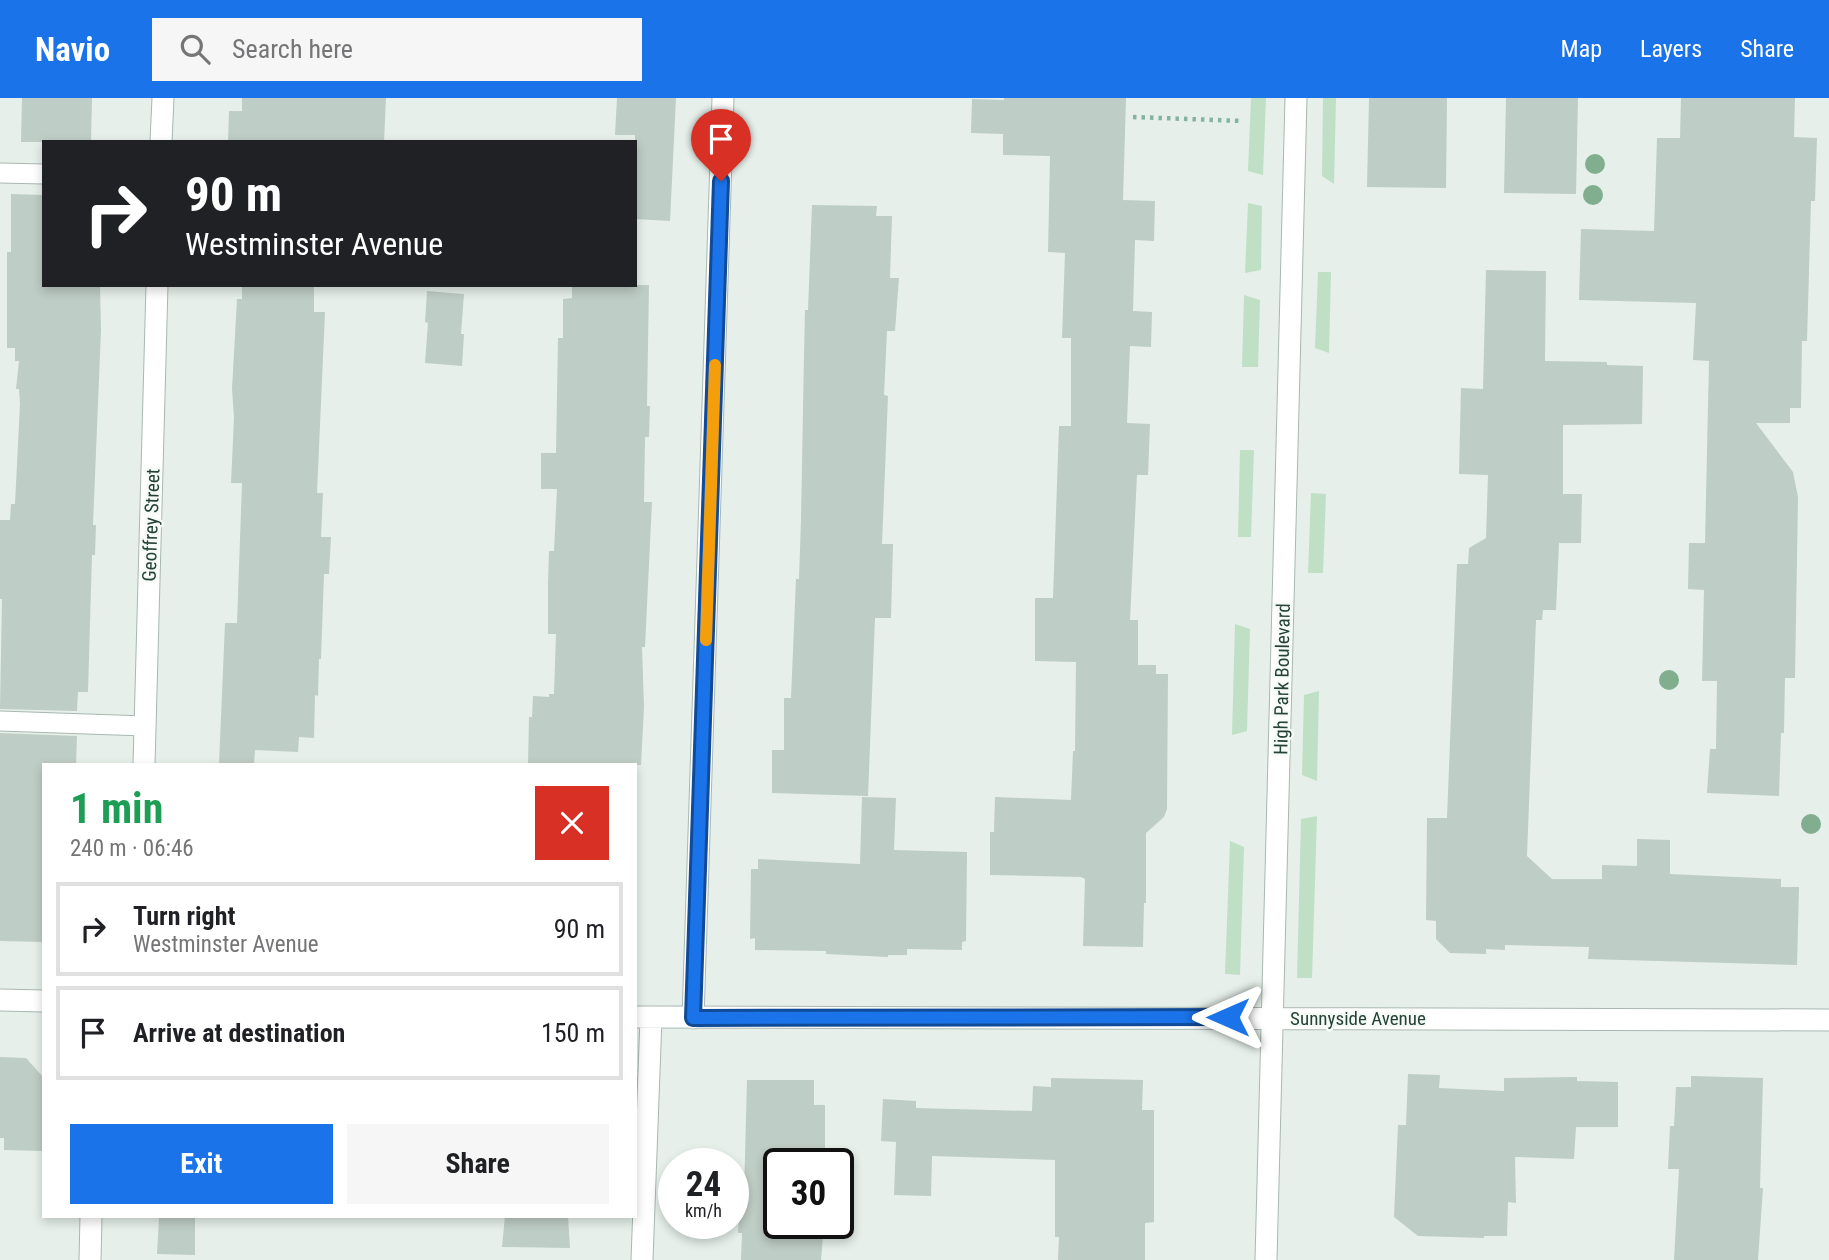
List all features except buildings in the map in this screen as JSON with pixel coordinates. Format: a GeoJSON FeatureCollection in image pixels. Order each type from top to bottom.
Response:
{"type":"FeatureCollection","features":[{"type":"Feature","properties":{"kind":"street"},"geometry":{"type":"LineString","coordinates":[[161,140],[163,98]]}},
{"type":"Feature","properties":{"kind":"street"},"geometry":{"type":"LineString","coordinates":[[693,1018],[723,98]]}},
{"type":"Feature","properties":{"kind":"street","name":"High Park Boulevard"},"geometry":{"type":"LineString","coordinates":[[1266,1260],[1296,98]]}},
{"type":"Feature","properties":{"kind":"street","name":"Geoffrey Street"},"geometry":{"type":"LineString","coordinates":[[144,763],[157,287]]}},
{"type":"Feature","properties":{"kind":"street"},"geometry":{"type":"LineString","coordinates":[[0,1000],[42,1001]]}},
{"type":"Feature","properties":{"kind":"street"},"geometry":{"type":"LineString","coordinates":[[642,1260],[643,1018]]}},
{"type":"Feature","properties":{"kind":"street","name":"Sunnyside Avenue"},"geometry":{"type":"LineString","coordinates":[[643,1018],[1829,1020]]}},
{"type":"Feature","properties":{"kind":"street"},"geometry":{"type":"LineString","coordinates":[[90,1260],[91,1218]]}},
{"type":"Feature","properties":{"kind":"lane"},"geometry":{"type":"LineString","coordinates":[[0,173],[42,174]]}},
{"type":"Feature","properties":{"kind":"lane"},"geometry":{"type":"LineString","coordinates":[[0,721],[145,726]]}},
{"type":"Feature","properties":{"kind":"path"},"geometry":{"type":"LineString","coordinates":[[1133,117],[1243,121]]}},
{"type":"Feature","properties":{"kind":"green space"},"geometry":{"type":"Polygon","coordinates":[[[1251,98],[1266,98],[1263,175],[1248,171],[1251,98]]]}},
{"type":"Feature","properties":{"kind":"green space"},"geometry":{"type":"Polygon","coordinates":[[[1323,98],[1336,98],[1334,184],[1322,176],[1323,98]]]}},
{"type":"Feature","properties":{"kind":"green space"},"geometry":{"type":"Polygon","coordinates":[[[1248,203],[1262,206],[1261,270],[1245,273],[1248,203]]]}},
{"type":"Feature","properties":{"kind":"green space"},"geometry":{"type":"Polygon","coordinates":[[[1318,272],[1331,272],[1329,353],[1315,348],[1318,272]]]}},
{"type":"Feature","properties":{"kind":"green space"},"geometry":{"type":"Polygon","coordinates":[[[1244,295],[1260,300],[1258,367],[1242,367],[1244,295]]]}},
{"type":"Feature","properties":{"kind":"green space"},"geometry":{"type":"Polygon","coordinates":[[[1240,450],[1254,450],[1251,537],[1238,537],[1240,450]]]}},
{"type":"Feature","properties":{"kind":"green space"},"geometry":{"type":"Polygon","coordinates":[[[1311,493],[1326,494],[1323,573],[1308,573],[1311,493]]]}},
{"type":"Feature","properties":{"kind":"green space"},"geometry":{"type":"Polygon","coordinates":[[[1235,624],[1250,629],[1247,731],[1232,735],[1235,624]]]}},
{"type":"Feature","properties":{"kind":"green space"},"geometry":{"type":"Polygon","coordinates":[[[1319,691],[1317,781],[1302,775],[1304,695],[1319,691]]]}},
{"type":"Feature","properties":{"kind":"green space"},"geometry":{"type":"Polygon","coordinates":[[[1317,816],[1312,978],[1297,978],[1301,819],[1317,816]]]}},
{"type":"Feature","properties":{"kind":"green space"},"geometry":{"type":"Polygon","coordinates":[[[1230,841],[1244,847],[1240,975],[1225,974],[1230,841]]]}},
{"type":"Feature","properties":{"kind":"slow traffic"},"geometry":{"type":"LineString","coordinates":[[706,640],[715,365]]}},
{"type":"Feature","properties":{"kind":"route"},"geometry":{"type":"LineString","coordinates":[[721,181],[693,1018],[1228,1017]]}}]}
